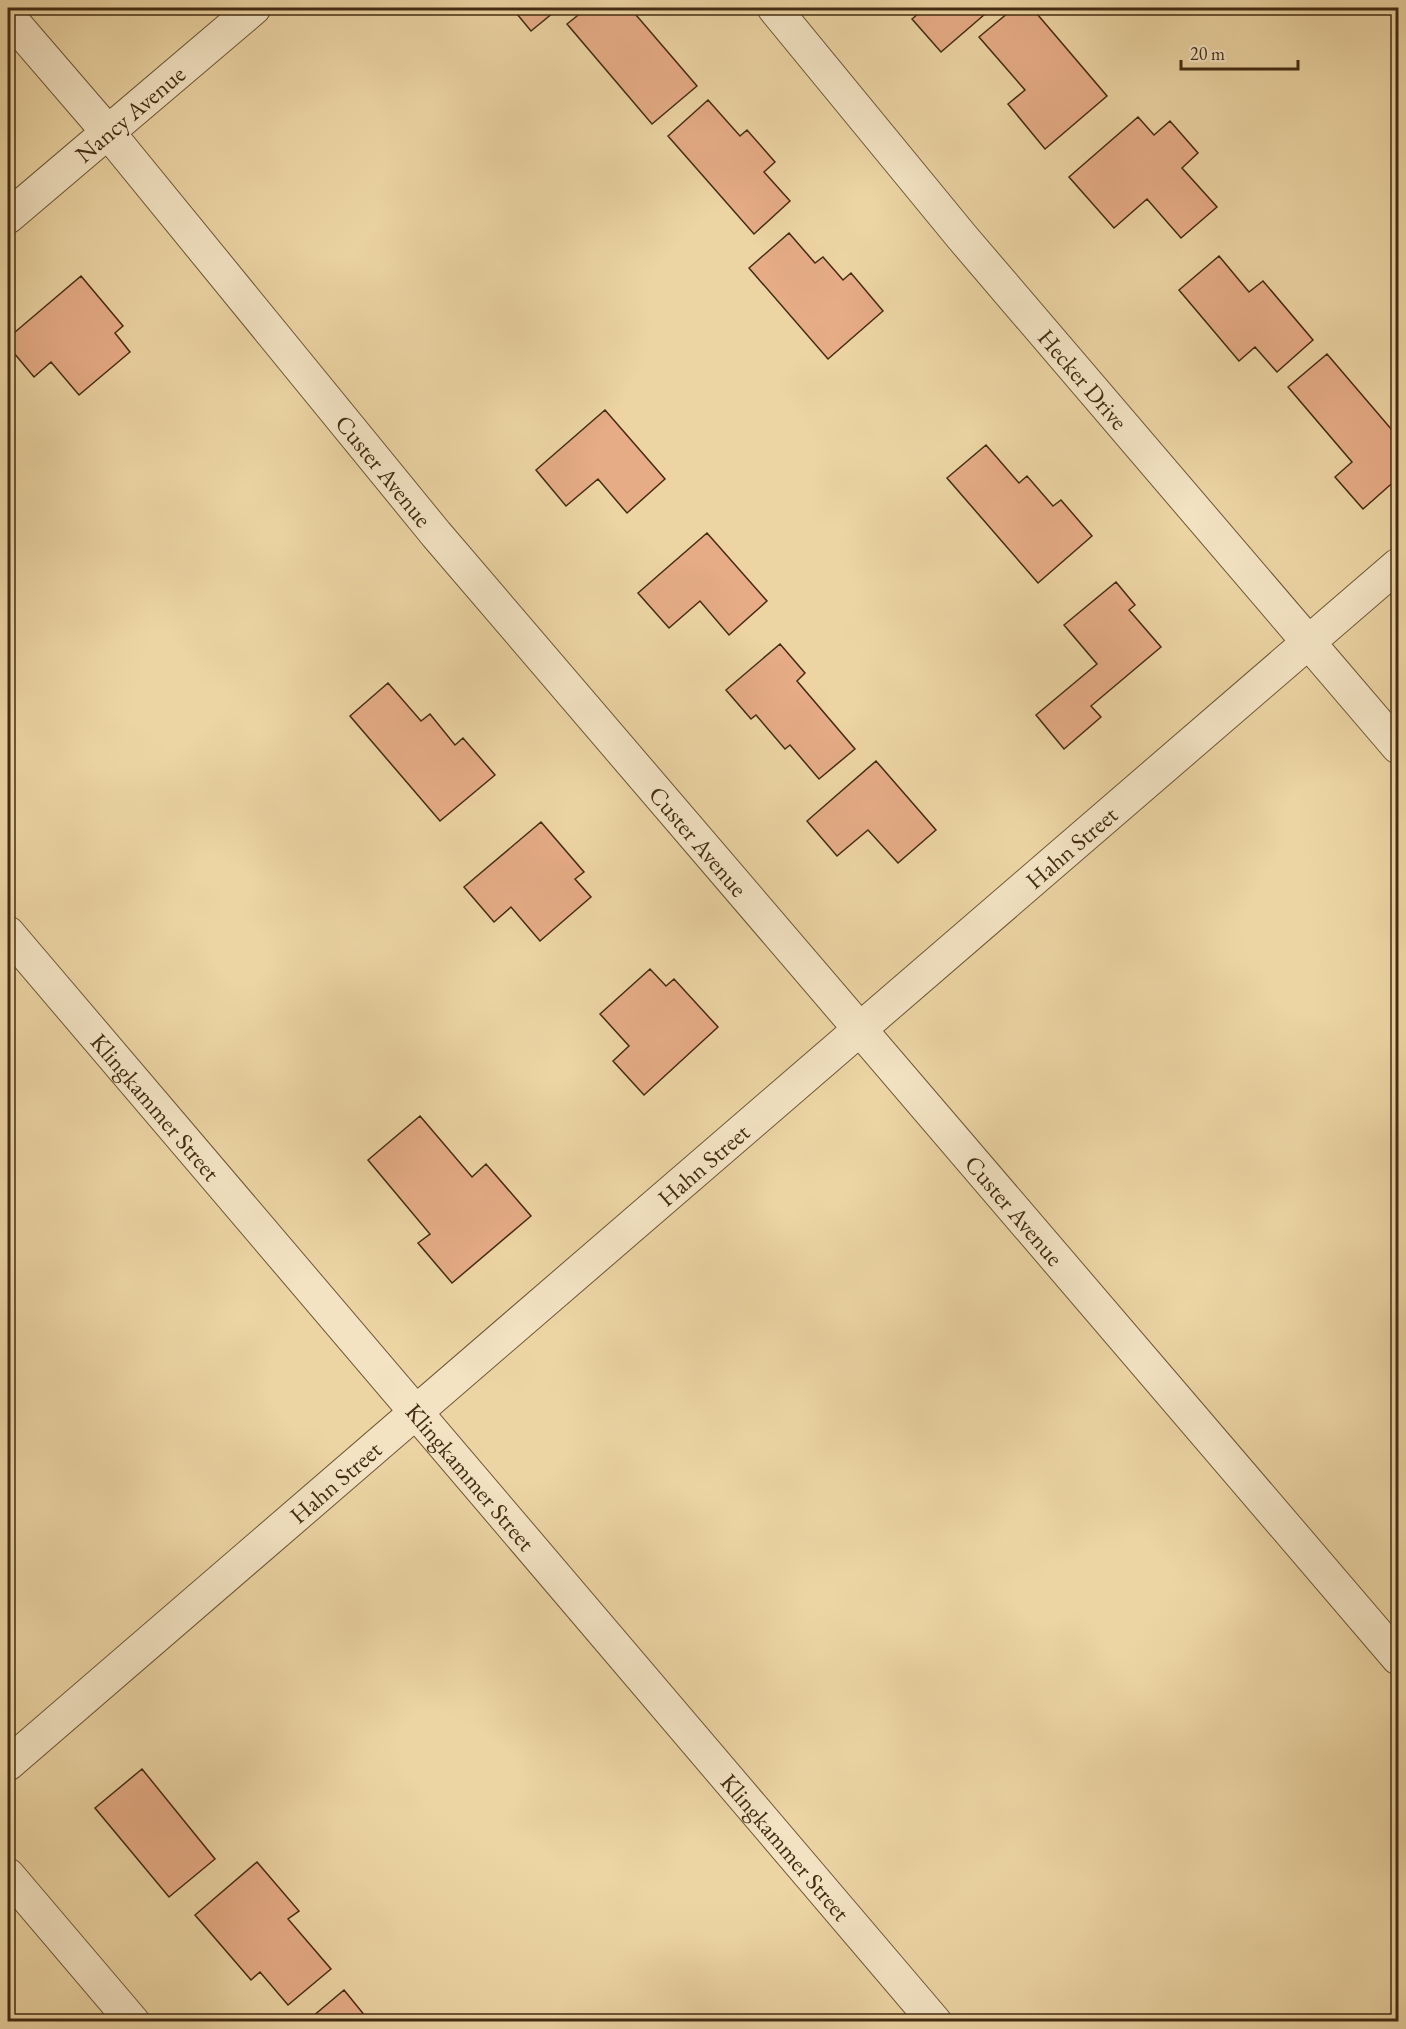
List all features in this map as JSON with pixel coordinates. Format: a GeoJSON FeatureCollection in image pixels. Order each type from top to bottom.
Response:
{"type":"FeatureCollection","features":[{"type":"Feature","properties":{"kind":"street","name":"Nancy Avenue"},"geometry":{"type":"LineString","coordinates":[[8,217],[254,8]]}},
{"type":"Feature","properties":{"kind":"street","name":"Hecker Drive"},"geometry":{"type":"LineString","coordinates":[[774,8],[962,237],[1398,747]]}},
{"type":"Feature","properties":{"kind":"street","name":"Custer Avenue"},"geometry":{"type":"LineString","coordinates":[[8,16],[107,131],[436,534],[1398,1658]]}},
{"type":"Feature","properties":{"kind":"street","name":"Hahn Street"},"geometry":{"type":"LineString","coordinates":[[8,1764],[1398,565]]}},
{"type":"Feature","properties":{"kind":"street","name":"Klingkammer Street"},"geometry":{"type":"LineString","coordinates":[[8,933],[935,2022]]}},
{"type":"Feature","properties":{"kind":"street"},"geometry":{"type":"LineString","coordinates":[[8,1875],[132,2022]]}},
{"type":"Feature","properties":{"kind":"building"},"geometry":{"type":"Polygon","coordinates":[[[512,8],[559,8],[531,31],[512,8]]]}},
{"type":"Feature","properties":{"kind":"building"},"geometry":{"type":"Polygon","coordinates":[[[587,8],[630,8],[697,86],[652,124],[567,24],[587,8]]]}},
{"type":"Feature","properties":{"kind":"building"},"geometry":{"type":"Polygon","coordinates":[[[925,8],[992,8],[941,52],[912,19],[925,8]]]}},
{"type":"Feature","properties":{"kind":"building"},"geometry":{"type":"Polygon","coordinates":[[[1014,8],[1032,8],[1107,96],[1045,149],[1008,104],[1025,90],[979,37],[1014,8]]]}},
{"type":"Feature","properties":{"kind":"building"},"geometry":{"type":"Polygon","coordinates":[[[708,100],[740,136],[747,130],[775,162],[764,172],[790,201],[754,234],[668,136],[708,100]]]}},
{"type":"Feature","properties":{"kind":"building"},"geometry":{"type":"Polygon","coordinates":[[[1138,117],[1154,135],[1170,121],[1198,153],[1182,168],[1217,207],[1181,238],[1147,199],[1114,228],[1069,177],[1138,117]]]}},
{"type":"Feature","properties":{"kind":"building"},"geometry":{"type":"Polygon","coordinates":[[[789,233],[815,263],[823,257],[843,280],[851,273],[883,311],[828,359],[749,268],[789,233]]]}},
{"type":"Feature","properties":{"kind":"building"},"geometry":{"type":"Polygon","coordinates":[[[1219,256],[1249,292],[1263,281],[1313,340],[1277,372],[1255,347],[1239,361],[1179,290],[1219,256]]]}},
{"type":"Feature","properties":{"kind":"building"},"geometry":{"type":"Polygon","coordinates":[[[81,276],[123,326],[115,333],[130,352],[79,395],[51,362],[34,377],[8,346],[8,338],[81,276]]]}},
{"type":"Feature","properties":{"kind":"building"},"geometry":{"type":"Polygon","coordinates":[[[1327,354],[1398,437],[1398,478],[1363,509],[1335,477],[1352,462],[1288,387],[1327,354]]]}},
{"type":"Feature","properties":{"kind":"building"},"geometry":{"type":"Polygon","coordinates":[[[605,410],[665,479],[627,513],[598,479],[566,506],[536,470],[605,410]]]}},
{"type":"Feature","properties":{"kind":"building"},"geometry":{"type":"Polygon","coordinates":[[[986,445],[1019,483],[1027,476],[1053,506],[1061,500],[1092,536],[1038,583],[947,478],[986,445]]]}},
{"type":"Feature","properties":{"kind":"building"},"geometry":{"type":"Polygon","coordinates":[[[707,533],[767,601],[729,635],[700,601],[669,628],[638,593],[707,533]]]}},
{"type":"Feature","properties":{"kind":"building"},"geometry":{"type":"Polygon","coordinates":[[[1116,582],[1135,605],[1129,610],[1161,647],[1091,706],[1101,717],[1064,749],[1036,715],[1097,664],[1064,625],[1116,582]]]}},
{"type":"Feature","properties":{"kind":"building"},"geometry":{"type":"Polygon","coordinates":[[[780,644],[805,673],[797,681],[855,749],[819,779],[790,745],[785,749],[756,715],[751,719],[726,690],[780,644]]]}},
{"type":"Feature","properties":{"kind":"building"},"geometry":{"type":"Polygon","coordinates":[[[388,683],[421,721],[430,714],[455,745],[463,738],[495,775],[440,821],[350,716],[388,683]]]}},
{"type":"Feature","properties":{"kind":"building"},"geometry":{"type":"Polygon","coordinates":[[[876,761],[936,830],[898,863],[868,830],[837,856],[807,821],[876,761]]]}},
{"type":"Feature","properties":{"kind":"building"},"geometry":{"type":"Polygon","coordinates":[[[541,822],[584,872],[575,879],[591,897],[540,941],[511,907],[494,922],[464,887],[541,822]]]}},
{"type":"Feature","properties":{"kind":"building"},"geometry":{"type":"Polygon","coordinates":[[[650,969],[666,986],[674,979],[718,1027],[644,1095],[613,1061],[629,1046],[600,1014],[650,969]]]}},
{"type":"Feature","properties":{"kind":"building"},"geometry":{"type":"Polygon","coordinates":[[[420,1116],[472,1177],[486,1164],[531,1216],[452,1283],[418,1243],[430,1234],[368,1160],[420,1116]]]}},
{"type":"Feature","properties":{"kind":"building"},"geometry":{"type":"Polygon","coordinates":[[[142,1769],[215,1859],[169,1897],[95,1808],[142,1769]]]}},
{"type":"Feature","properties":{"kind":"building"},"geometry":{"type":"Polygon","coordinates":[[[257,1862],[299,1911],[288,1919],[331,1969],[288,2005],[260,1972],[251,1980],[195,1915],[257,1862]]]}},
{"type":"Feature","properties":{"kind":"building"},"geometry":{"type":"Polygon","coordinates":[[[344,1990],[370,2022],[306,2022],[344,1990]]]}}]}
